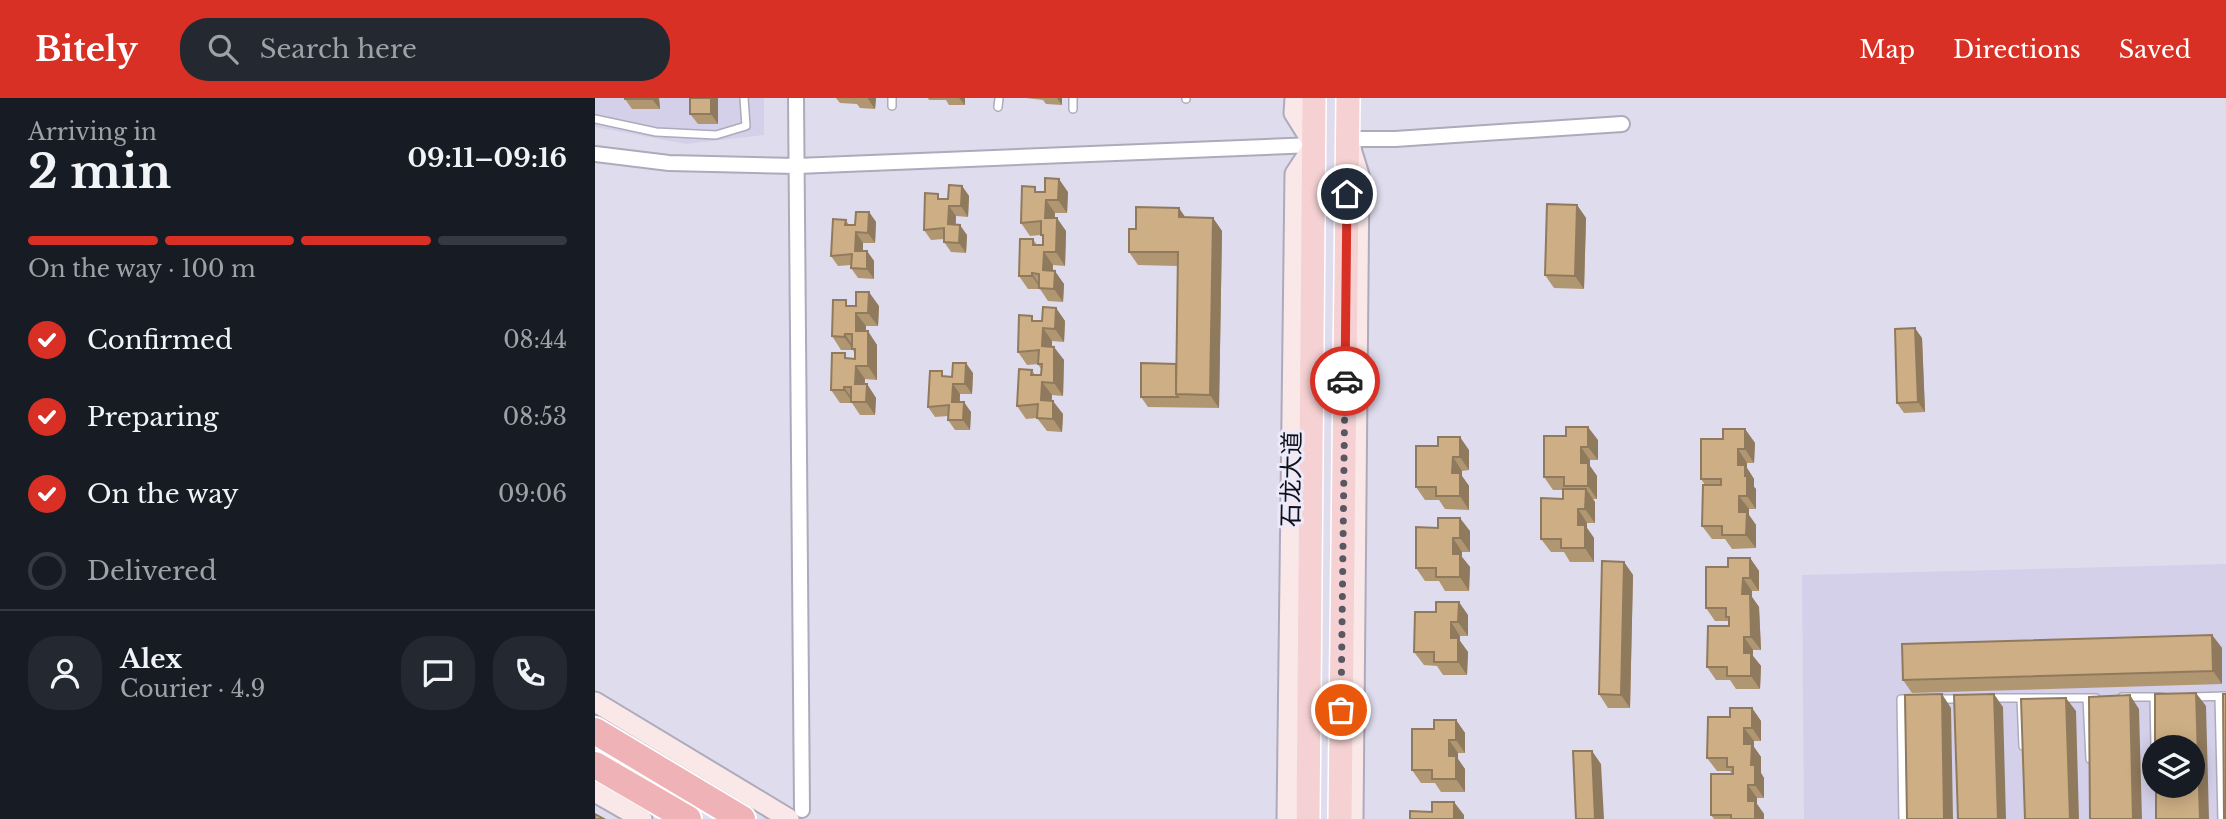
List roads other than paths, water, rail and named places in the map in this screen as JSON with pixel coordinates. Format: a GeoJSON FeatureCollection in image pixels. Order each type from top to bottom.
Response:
{"type":"FeatureCollection","features":[{"type":"Feature","properties":{"kind":"highway"},"geometry":{"type":"LineString","coordinates":[[595,731],[742,819]]}},
{"type":"Feature","properties":{"kind":"highway"},"geometry":{"type":"LineString","coordinates":[[595,765],[688,819]]}},
{"type":"Feature","properties":{"kind":"main road","name":"石龙大道"},"geometry":{"type":"LineString","coordinates":[[1308,819],[1314,98]]}},
{"type":"Feature","properties":{"kind":"main road"},"geometry":{"type":"LineString","coordinates":[[1340,819],[1348,98]]}},
{"type":"Feature","properties":{"kind":"street"},"geometry":{"type":"LineString","coordinates":[[595,702],[796,814],[796,98]]}},
{"type":"Feature","properties":{"kind":"street"},"geometry":{"type":"LineString","coordinates":[[595,154],[669,163],[797,166],[1314,145],[1294,113],[1295,98]]}},
{"type":"Feature","properties":{"kind":"street"},"geometry":{"type":"LineString","coordinates":[[1353,819],[1359,175],[1348,139],[1359,98]]}},
{"type":"Feature","properties":{"kind":"street"},"geometry":{"type":"LineString","coordinates":[[1348,139],[1395,139],[1622,124]]}},
{"type":"Feature","properties":{"kind":"street","name":"石龙大道"},"geometry":{"type":"LineString","coordinates":[[1287,819],[1295,174],[1314,145]]}},
{"type":"Feature","properties":{"kind":"street"},"geometry":{"type":"LineString","coordinates":[[595,792],[642,819]]}},
{"type":"Feature","properties":{"kind":"lane"},"geometry":{"type":"LineString","coordinates":[[595,119],[656,132],[716,135],[746,126],[744,98]]}},
{"type":"Feature","properties":{"kind":"lane"},"geometry":{"type":"LineString","coordinates":[[1073,98],[1073,109]]}},
{"type":"Feature","properties":{"kind":"lane"},"geometry":{"type":"LineString","coordinates":[[2114,697],[2167,697]]}},
{"type":"Feature","properties":{"kind":"lane"},"geometry":{"type":"LineString","coordinates":[[2154,697],[2155,735]]}},
{"type":"Feature","properties":{"kind":"lane"},"geometry":{"type":"LineString","coordinates":[[2180,697],[2223,697],[2222,819]]}},
{"type":"Feature","properties":{"kind":"lane"},"geometry":{"type":"LineString","coordinates":[[2021,698],[2023,752]]}},
{"type":"Feature","properties":{"kind":"lane"},"geometry":{"type":"LineString","coordinates":[[2087,698],[2090,765]]}},
{"type":"Feature","properties":{"kind":"lane"},"geometry":{"type":"LineString","coordinates":[[1983,699],[2100,698]]}},
{"type":"Feature","properties":{"kind":"lane"},"geometry":{"type":"LineString","coordinates":[[1903,819],[1901,699],[1971,699]]}},
{"type":"Feature","properties":{"kind":"lane"},"geometry":{"type":"LineString","coordinates":[[1958,699],[1958,712]]}}]}
